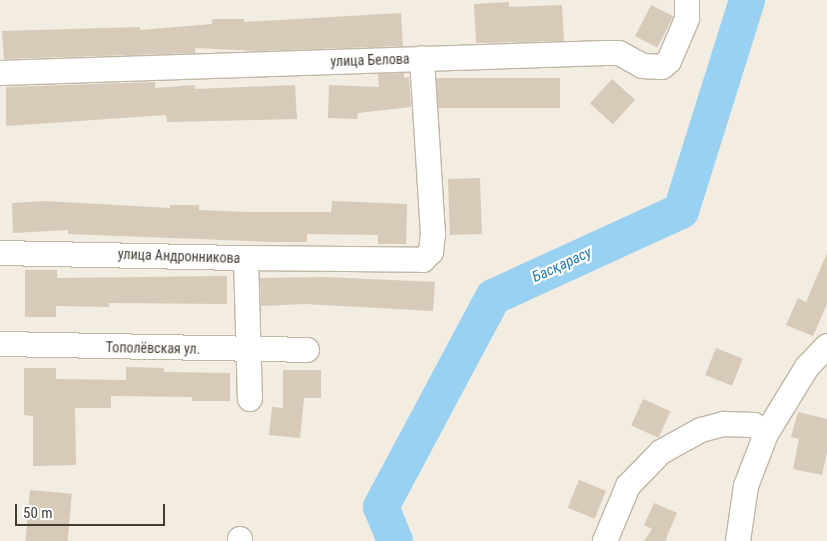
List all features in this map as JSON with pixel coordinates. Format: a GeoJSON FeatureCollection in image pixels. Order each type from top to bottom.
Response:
{"type":"FeatureCollection","features":[{"type":"Feature","properties":{"kind":"street","name":"улица Белова"},"geometry":{"type":"LineString","coordinates":[[0,73],[606,53],[619,53],[642,66],[662,67],[669,61],[687,19],[688,0]]}},
{"type":"Feature","properties":{"kind":"street"},"geometry":{"type":"LineString","coordinates":[[246,258],[423,260],[431,252],[433,234],[422,58]]}},
{"type":"Feature","properties":{"kind":"street","name":"улица Андронникова"},"geometry":{"type":"LineString","coordinates":[[0,253],[246,258],[250,399]]}},
{"type":"Feature","properties":{"kind":"street","name":"Тополёвская ул."},"geometry":{"type":"LineString","coordinates":[[0,344],[307,350]]}},
{"type":"Feature","properties":{"kind":"street"},"geometry":{"type":"LineString","coordinates":[[738,541],[746,486],[766,434],[807,367],[827,346]]}},
{"type":"Feature","properties":{"kind":"street"},"geometry":{"type":"LineString","coordinates":[[605,541],[628,486],[661,452],[701,430],[724,424],[754,425],[766,434]]}},
{"type":"Feature","properties":{"kind":"building"},"geometry":{"type":"Polygon","coordinates":[[[509,2],[509,7],[562,5],[564,41],[476,43],[474,4],[509,2]]]}},
{"type":"Feature","properties":{"kind":"building"},"geometry":{"type":"Polygon","coordinates":[[[651,5],[673,16],[657,48],[635,36],[651,5]]]}},
{"type":"Feature","properties":{"kind":"building"},"geometry":{"type":"Polygon","coordinates":[[[401,13],[403,46],[260,51],[195,48],[195,53],[4,59],[2,31],[140,27],[140,30],[212,24],[212,19],[244,19],[244,22],[401,13]]]}},
{"type":"Feature","properties":{"kind":"building"},"geometry":{"type":"Polygon","coordinates":[[[404,73],[404,78],[409,77],[411,107],[358,113],[357,119],[328,118],[329,85],[379,87],[378,74],[404,73]]]}},
{"type":"Feature","properties":{"kind":"building"},"geometry":{"type":"Polygon","coordinates":[[[437,78],[560,78],[560,108],[437,108],[437,78]]]}},
{"type":"Feature","properties":{"kind":"building"},"geometry":{"type":"Polygon","coordinates":[[[612,79],[635,100],[613,124],[590,104],[612,79]]]}},
{"type":"Feature","properties":{"kind":"building"},"geometry":{"type":"Polygon","coordinates":[[[155,82],[155,88],[195,85],[195,89],[295,85],[297,119],[167,122],[166,115],[6,126],[6,87],[155,82]]]}},
{"type":"Feature","properties":{"kind":"building"},"geometry":{"type":"Polygon","coordinates":[[[480,178],[482,234],[450,235],[448,179],[480,178]]]}},
{"type":"Feature","properties":{"kind":"building"},"geometry":{"type":"Polygon","coordinates":[[[44,201],[170,208],[170,205],[199,205],[199,210],[249,212],[331,212],[332,201],[407,204],[406,244],[378,244],[378,235],[307,234],[307,242],[273,242],[68,234],[68,230],[13,233],[12,203],[44,201]]]}},
{"type":"Feature","properties":{"kind":"building"},"geometry":{"type":"Polygon","coordinates":[[[827,253],[827,304],[813,336],[786,325],[798,298],[806,302],[827,253]]]}},
{"type":"Feature","properties":{"kind":"building"},"geometry":{"type":"Polygon","coordinates":[[[25,270],[57,270],[57,278],[227,276],[227,304],[109,303],[109,307],[56,306],[56,317],[25,317],[25,270]]]}},
{"type":"Feature","properties":{"kind":"building"},"geometry":{"type":"Polygon","coordinates":[[[326,277],[435,282],[433,311],[305,304],[261,306],[260,278],[326,277]]]}},
{"type":"Feature","properties":{"kind":"building"},"geometry":{"type":"Polygon","coordinates":[[[716,348],[743,359],[732,386],[705,375],[716,348]]]}},
{"type":"Feature","properties":{"kind":"building"},"geometry":{"type":"Polygon","coordinates":[[[126,367],[164,368],[164,372],[230,373],[230,401],[192,401],[192,397],[111,396],[111,408],[75,408],[76,465],[33,466],[33,416],[24,415],[24,368],[56,368],[56,379],[126,380],[126,367]]]}},
{"type":"Feature","properties":{"kind":"building"},"geometry":{"type":"Polygon","coordinates":[[[283,370],[321,370],[321,398],[304,398],[300,438],[269,435],[272,407],[283,408],[283,370]]]}},
{"type":"Feature","properties":{"kind":"building"},"geometry":{"type":"Polygon","coordinates":[[[643,399],[670,411],[659,438],[631,425],[643,399]]]}},
{"type":"Feature","properties":{"kind":"building"},"geometry":{"type":"Polygon","coordinates":[[[798,412],[827,419],[827,452],[822,475],[793,469],[799,439],[791,437],[798,412]]]}},
{"type":"Feature","properties":{"kind":"building"},"geometry":{"type":"Polygon","coordinates":[[[579,480],[606,491],[595,519],[568,508],[579,480]]]}},
{"type":"Feature","properties":{"kind":"building"},"geometry":{"type":"Polygon","coordinates":[[[30,490],[72,494],[68,541],[26,541],[30,490]]]}},
{"type":"Feature","properties":{"kind":"building"},"geometry":{"type":"Polygon","coordinates":[[[654,503],[677,513],[665,541],[644,541],[652,529],[644,525],[654,503]]]}},
{"type":"Feature","properties":{"kind":"waterway","name":"Басқарасу"},"geometry":{"type":"LineString","coordinates":[[395,541],[381,507],[493,297],[681,211],[747,0]]}}]}
